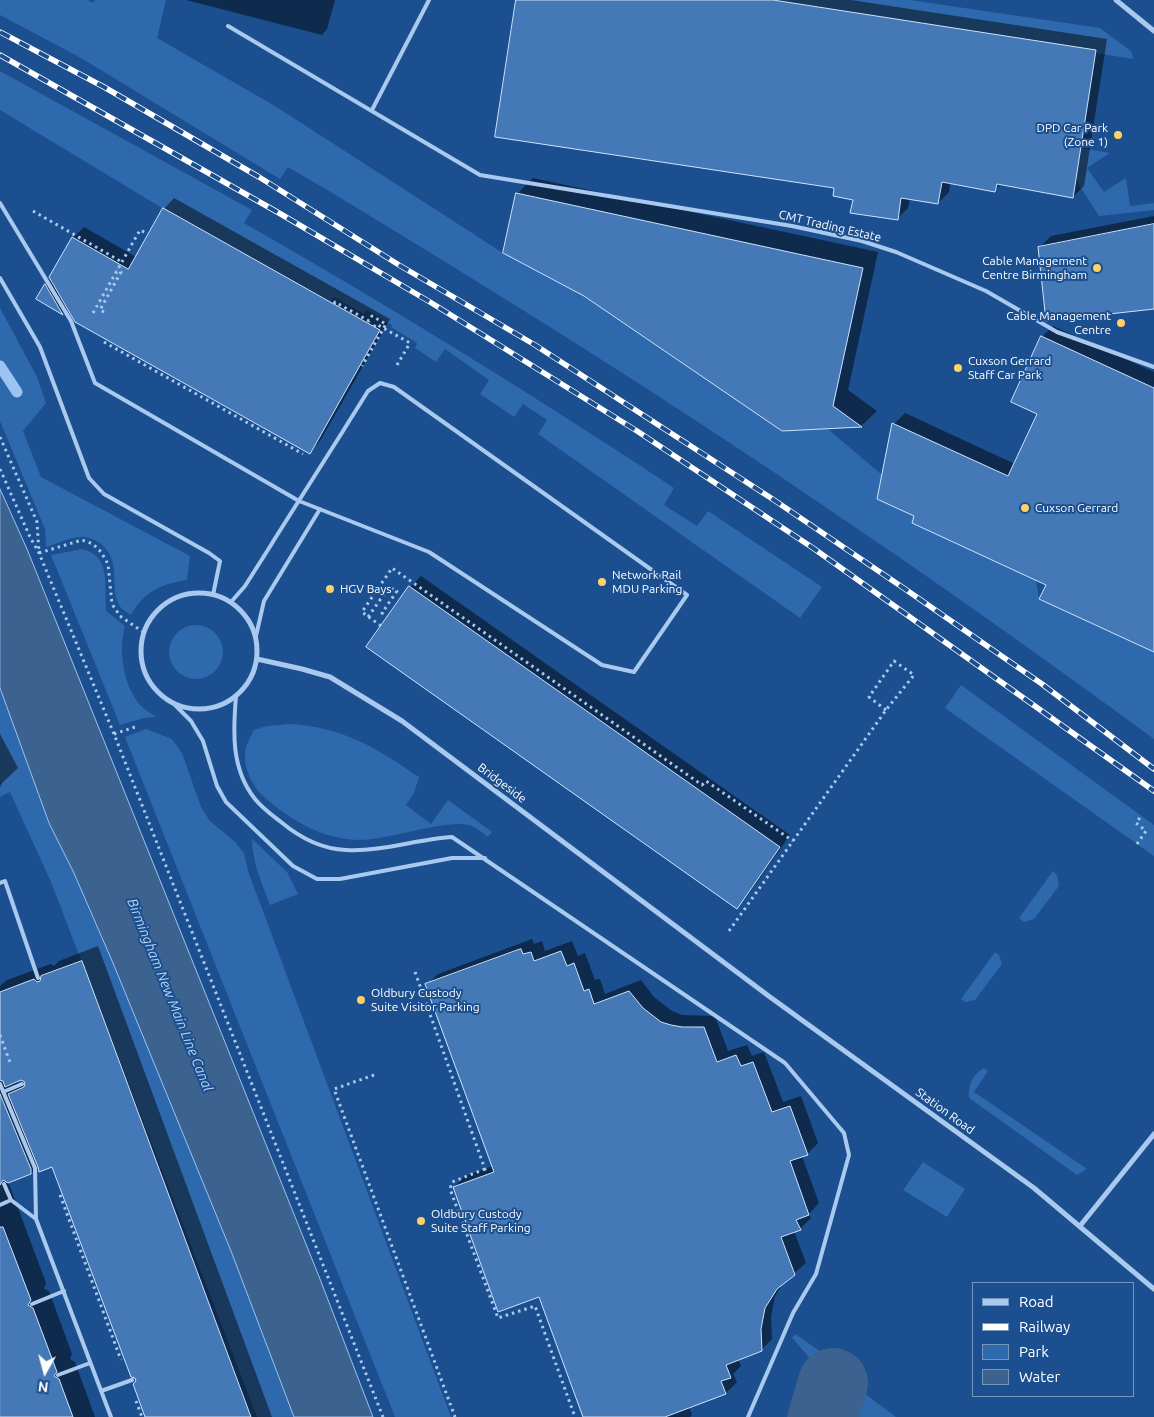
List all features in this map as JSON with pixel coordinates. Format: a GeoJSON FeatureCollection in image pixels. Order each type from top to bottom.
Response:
{"type":"FeatureCollection","features":[{"type":"Feature","properties":{"kind":"street"},"geometry":{"type":"LineString","coordinates":[[1116,0],[1154,31]]}},
{"type":"Feature","properties":{"kind":"street"},"geometry":{"type":"LineString","coordinates":[[192,593],[214,595],[231,602],[245,616],[256,636],[257,659],[250,680],[236,696],[217,707],[196,710],[174,705],[157,692],[145,674],[140,653],[143,632],[154,613],[171,599],[192,593]]}},
{"type":"Feature","properties":{"kind":"street","name":"Bridgeside"},"geometry":{"type":"LineString","coordinates":[[257,659],[330,677],[402,721],[718,958]]}},
{"type":"Feature","properties":{"kind":"street","name":"Station Road"},"geometry":{"type":"LineString","coordinates":[[718,958],[1034,1188],[1154,1289]]}},
{"type":"Feature","properties":{"kind":"street"},"geometry":{"type":"LineString","coordinates":[[1080,1226],[1154,1134]]}},
{"type":"Feature","properties":{"kind":"lane"},"geometry":{"type":"LineString","coordinates":[[228,26],[372,110],[429,0]]}},
{"type":"Feature","properties":{"kind":"lane","name":"CMT Trading Estate"},"geometry":{"type":"LineString","coordinates":[[372,110],[480,174],[792,226],[896,252],[986,290],[1057,332],[1154,367]]}},
{"type":"Feature","properties":{"kind":"lane"},"geometry":{"type":"LineString","coordinates":[[0,203],[71,321],[95,383],[299,501],[429,552],[602,665],[634,672],[687,594],[394,387],[380,382],[368,392],[299,501],[246,586],[231,602]]}},
{"type":"Feature","properties":{"kind":"lane"},"geometry":{"type":"LineString","coordinates":[[0,278],[40,347],[88,478],[104,494],[220,561],[214,595]]}},
{"type":"Feature","properties":{"kind":"lane"},"geometry":{"type":"LineString","coordinates":[[256,636],[264,601],[320,509]]}},
{"type":"Feature","properties":{"kind":"lane"},"geometry":{"type":"LineString","coordinates":[[236,696],[234,745],[239,769],[246,787],[256,801],[292,831],[314,843],[332,849],[348,850],[372,850],[432,838],[452,837],[785,1063],[844,1133],[849,1154],[816,1274],[793,1313],[748,1417]]}},
{"type":"Feature","properties":{"kind":"lane"},"geometry":{"type":"LineString","coordinates":[[174,705],[191,721],[203,741],[217,786],[226,802],[293,866],[317,878],[340,879],[452,858],[484,858]]}},
{"type":"Feature","properties":{"kind":"lane"},"geometry":{"type":"LineString","coordinates":[[0,883],[4,881],[38,978]]}},
{"type":"Feature","properties":{"kind":"lane"},"geometry":{"type":"LineString","coordinates":[[0,1084],[35,1168],[36,1219],[111,1417]]}},
{"type":"Feature","properties":{"kind":"lane"},"geometry":{"type":"LineString","coordinates":[[3,1092],[20,1085]]}},
{"type":"Feature","properties":{"kind":"lane"},"geometry":{"type":"LineString","coordinates":[[4,1184],[11,1200],[36,1219]]}},
{"type":"Feature","properties":{"kind":"lane"},"geometry":{"type":"LineString","coordinates":[[0,1205],[11,1200]]}},
{"type":"Feature","properties":{"kind":"lane"},"geometry":{"type":"LineString","coordinates":[[32,1304],[64,1291]]}},
{"type":"Feature","properties":{"kind":"lane"},"geometry":{"type":"LineString","coordinates":[[58,1374],[90,1363]]}},
{"type":"Feature","properties":{"kind":"lane"},"geometry":{"type":"LineString","coordinates":[[101,1391],[130,1381]]}},
{"type":"Feature","properties":{"kind":"path"},"geometry":{"type":"LineString","coordinates":[[26,208],[122,262]]}},
{"type":"Feature","properties":{"kind":"path"},"geometry":{"type":"LineString","coordinates":[[104,312],[100,310],[122,262],[140,230],[148,234]]}},
{"type":"Feature","properties":{"kind":"path"},"geometry":{"type":"LineString","coordinates":[[92,315],[119,271]]}},
{"type":"Feature","properties":{"kind":"path"},"geometry":{"type":"LineString","coordinates":[[334,304],[336,302],[369,321],[372,316],[386,324],[360,369]]}},
{"type":"Feature","properties":{"kind":"path"},"geometry":{"type":"LineString","coordinates":[[374,327],[376,324],[410,343]]}},
{"type":"Feature","properties":{"kind":"path"},"geometry":{"type":"LineString","coordinates":[[102,341],[310,458]]}},
{"type":"Feature","properties":{"kind":"path"},"geometry":{"type":"LineString","coordinates":[[0,437],[37,522],[39,553]]}},
{"type":"Feature","properties":{"kind":"path"},"geometry":{"type":"LineString","coordinates":[[0,469],[39,553],[114,734],[383,1417]]}},
{"type":"Feature","properties":{"kind":"path"},"geometry":{"type":"LineString","coordinates":[[39,553],[82,540],[93,544],[108,564],[112,604],[120,616],[143,632]]}},
{"type":"Feature","properties":{"kind":"path"},"geometry":{"type":"LineString","coordinates":[[380,626],[362,612],[392,568],[702,786],[706,781],[793,841]]}},
{"type":"Feature","properties":{"kind":"path"},"geometry":{"type":"LineString","coordinates":[[368,617],[389,586],[397,591],[382,613],[387,617]]}},
{"type":"Feature","properties":{"kind":"path"},"geometry":{"type":"LineString","coordinates":[[729,931],[886,710],[914,675],[894,662],[869,697],[886,710]]}},
{"type":"Feature","properties":{"kind":"path"},"geometry":{"type":"LineString","coordinates":[[114,734],[135,727]]}},
{"type":"Feature","properties":{"kind":"path"},"geometry":{"type":"LineString","coordinates":[[1137,844],[1146,831],[1136,823],[1141,816]]}},
{"type":"Feature","properties":{"kind":"path"},"geometry":{"type":"LineString","coordinates":[[415,972],[487,1175]]}},
{"type":"Feature","properties":{"kind":"path"},"geometry":{"type":"LineString","coordinates":[[0,1035],[20,1085]]}},
{"type":"Feature","properties":{"kind":"path"},"geometry":{"type":"LineString","coordinates":[[374,1075],[334,1089],[455,1417]]}},
{"type":"Feature","properties":{"kind":"path"},"geometry":{"type":"LineString","coordinates":[[485,1169],[452,1182],[450,1189],[498,1318],[535,1306],[575,1417]]}},
{"type":"Feature","properties":{"kind":"path"},"geometry":{"type":"LineString","coordinates":[[59,1193],[142,1417]]}},
{"type":"Feature","properties":{"kind":"green space"},"geometry":{"type":"Polygon","coordinates":[[[0,0],[87,0],[93,3],[95,0],[166,0],[157,38],[275,106],[503,253],[584,296],[782,431],[828,429],[882,475],[877,499],[914,516],[912,523],[1036,580],[1039,599],[1154,652],[1154,739],[988,619],[820,503],[649,390],[476,281],[288,167],[280,179],[81,58],[0,15],[0,0]]]}},
{"type":"Feature","properties":{"kind":"green space"},"geometry":{"type":"Polygon","coordinates":[[[773,0],[910,0],[1100,28],[1132,52],[1133,59],[1096,53],[1096,50],[773,0]]]}},
{"type":"Feature","properties":{"kind":"green space"},"geometry":{"type":"Polygon","coordinates":[[[0,71],[252,210],[244,223],[462,352],[674,488],[664,505],[697,526],[708,511],[822,587],[800,618],[538,434],[547,420],[523,404],[514,417],[480,394],[489,380],[445,349],[436,362],[415,348],[417,343],[367,310],[364,314],[334,297],[331,302],[162,208],[0,110],[0,71]]]}},
{"type":"Feature","properties":{"kind":"green space"},"geometry":{"type":"Polygon","coordinates":[[[1081,148],[1110,153],[1087,168],[1104,192],[1126,178],[1130,206],[1154,203],[1154,210],[1099,216],[1076,180],[1081,148]]]}},
{"type":"Feature","properties":{"kind":"green space"},"geometry":{"type":"Polygon","coordinates":[[[0,308],[37,377],[46,403],[23,431],[41,477],[190,556],[187,580],[154,590],[142,600],[131,615],[119,605],[116,597],[111,558],[101,544],[85,537],[79,537],[46,547],[45,529],[0,421],[0,308]]]}},
{"type":"Feature","properties":{"kind":"green space"},"geometry":{"type":"Polygon","coordinates":[[[82,549],[92,553],[102,565],[105,582],[106,611],[125,626],[122,657],[126,678],[134,697],[140,705],[156,717],[144,718],[120,725],[51,555],[82,549]]]}},
{"type":"Feature","properties":{"kind":"green space"},"geometry":{"type":"Polygon","coordinates":[[[196,625],[206,627],[215,633],[221,642],[223,652],[221,662],[215,671],[206,677],[196,679],[186,677],[177,671],[171,662],[169,652],[171,642],[177,633],[186,627],[196,625]]]}},
{"type":"Feature","properties":{"kind":"green space"},"geometry":{"type":"Polygon","coordinates":[[[961,685],[1154,825],[1154,856],[945,708],[961,685]]]}},
{"type":"Feature","properties":{"kind":"green space"},"geometry":{"type":"Polygon","coordinates":[[[0,688],[49,823],[73,871],[113,963],[231,1251],[294,1417],[257,1417],[51,882],[10,792],[0,797],[0,787],[2,785],[0,781],[0,688]]]}},
{"type":"Feature","properties":{"kind":"green space"},"geometry":{"type":"Polygon","coordinates":[[[289,724],[326,729],[343,734],[373,748],[419,777],[414,793],[406,805],[431,824],[448,800],[492,832],[488,837],[472,826],[462,824],[358,840],[332,836],[307,827],[273,805],[259,792],[246,766],[246,748],[254,730],[267,726],[289,724]]]}},
{"type":"Feature","properties":{"kind":"green space"},"geometry":{"type":"Polygon","coordinates":[[[146,729],[172,739],[182,753],[201,807],[210,821],[235,842],[244,853],[248,871],[451,1417],[395,1417],[125,737],[146,729]]]}},
{"type":"Feature","properties":{"kind":"green space"},"geometry":{"type":"Polygon","coordinates":[[[252,839],[287,872],[298,894],[270,905],[256,864],[252,839]]]}},
{"type":"Feature","properties":{"kind":"green space"},"geometry":{"type":"Polygon","coordinates":[[[1053,871],[1057,875],[1059,886],[1034,919],[1024,922],[1019,918],[1053,871]]]}},
{"type":"Feature","properties":{"kind":"green space"},"geometry":{"type":"Polygon","coordinates":[[[995,952],[999,955],[1002,964],[975,1000],[965,1002],[961,999],[995,952]]]}},
{"type":"Feature","properties":{"kind":"green space"},"geometry":{"type":"Polygon","coordinates":[[[984,1068],[988,1071],[974,1092],[1087,1169],[1077,1175],[969,1098],[969,1088],[972,1080],[984,1068]]]}},
{"type":"Feature","properties":{"kind":"green space"},"geometry":{"type":"Polygon","coordinates":[[[923,1162],[965,1189],[947,1217],[903,1190],[923,1162]]]}},
{"type":"Feature","properties":{"kind":"green space"},"geometry":{"type":"Polygon","coordinates":[[[795,1334],[821,1352],[817,1358],[896,1417],[787,1417],[816,1365],[792,1338],[795,1334]]]}},
{"type":"Feature","properties":{"kind":"water","name":"Birmingham New Main Line Canal"},"geometry":{"type":"Polygon","coordinates":[[[0,489],[27,549],[320,1279],[373,1417],[294,1417],[231,1251],[113,963],[73,871],[49,823],[0,688],[0,489]]]}},
{"type":"Feature","properties":{"kind":"building"},"geometry":{"type":"Polygon","coordinates":[[[516,0],[773,0],[1096,50],[1073,198],[997,184],[995,192],[942,182],[938,204],[901,198],[898,220],[850,213],[853,200],[833,196],[834,188],[495,137],[516,0]]]}},
{"type":"Feature","properties":{"kind":"building"},"geometry":{"type":"Polygon","coordinates":[[[516,193],[863,268],[833,406],[862,427],[782,431],[584,296],[503,253],[516,193]]]}},
{"type":"Feature","properties":{"kind":"building"},"geometry":{"type":"Polygon","coordinates":[[[163,208],[380,330],[310,454],[75,322],[49,277],[72,237],[128,269],[163,208]]]}},
{"type":"Feature","properties":{"kind":"building","name":"Cable Management Centre Birmingham"},"geometry":{"type":"Polygon","coordinates":[[[1154,224],[1154,309],[1046,321],[1038,247],[1154,224]]]}},
{"type":"Feature","properties":{"kind":"building"},"geometry":{"type":"Polygon","coordinates":[[[45,284],[63,315],[36,299],[45,284]]]}},
{"type":"Feature","properties":{"kind":"building","name":"Cuxson Gerrard"},"geometry":{"type":"Polygon","coordinates":[[[1041,336],[1154,388],[1154,652],[1039,599],[1046,585],[912,523],[914,516],[877,499],[892,423],[1008,476],[1037,414],[1011,402],[1041,336]]]}},
{"type":"Feature","properties":{"kind":"building"},"geometry":{"type":"Polygon","coordinates":[[[409,586],[780,847],[737,909],[366,647],[409,586]]]}},
{"type":"Feature","properties":{"kind":"building"},"geometry":{"type":"Polygon","coordinates":[[[521,949],[523,954],[531,952],[534,961],[561,951],[567,966],[574,963],[584,991],[589,989],[594,1004],[629,991],[643,1008],[661,1022],[682,1027],[704,1027],[717,1062],[736,1055],[741,1066],[753,1062],[772,1112],[790,1106],[808,1155],[790,1161],[809,1215],[796,1220],[801,1230],[781,1237],[795,1275],[777,1289],[765,1308],[761,1329],[762,1351],[726,1365],[731,1378],[721,1381],[726,1394],[665,1417],[583,1417],[539,1297],[498,1312],[453,1187],[494,1172],[425,984],[521,949]]]}},
{"type":"Feature","properties":{"kind":"building"},"geometry":{"type":"Polygon","coordinates":[[[82,961],[251,1417],[145,1417],[133,1384],[136,1381],[135,1378],[131,1377],[52,1167],[39,1172],[8,1094],[24,1087],[25,1082],[21,1080],[5,1087],[3,1081],[0,1080],[0,992],[34,979],[37,982],[40,981],[41,976],[82,961]]]}},
{"type":"Feature","properties":{"kind":"building"},"geometry":{"type":"Polygon","coordinates":[[[0,1094],[31,1169],[31,1174],[8,1183],[3,1180],[0,1185],[0,1094]]]}},
{"type":"Feature","properties":{"kind":"building"},"geometry":{"type":"Polygon","coordinates":[[[0,1227],[3,1227],[31,1300],[28,1305],[33,1308],[57,1372],[54,1376],[59,1379],[73,1417],[0,1417],[0,1227]]]}},
{"type":"Feature","properties":{"kind":"waterway"},"geometry":{"type":"LineString","coordinates":[[0,366],[17,392]]}},
{"type":"Feature","properties":{"kind":"waterway"},"geometry":{"type":"LineString","coordinates":[[823,1417],[833,1383]]}},
{"type":"Feature","properties":{"kind":"railway"},"geometry":{"type":"LineString","coordinates":[[0,32],[104,87],[259,177],[399,265],[535,345],[774,500],[905,589],[1042,684],[1154,769]]}},
{"type":"Feature","properties":{"kind":"railway"},"geometry":{"type":"LineString","coordinates":[[0,55],[279,213],[430,302],[637,431],[813,548],[1154,791]]}},
{"type":"Feature","properties":{"kind":"place","name":"DPD Car Park (Zone 1)"},"geometry":{"type":"Point","coordinates":[1118,135]}},
{"type":"Feature","properties":{"kind":"place","name":"Cable Management Centre Birmingham"},"geometry":{"type":"Point","coordinates":[1097,268]}},
{"type":"Feature","properties":{"kind":"place","name":"Cable Management Centre"},"geometry":{"type":"Point","coordinates":[1121,323]}},
{"type":"Feature","properties":{"kind":"place","name":"Cuxson Gerrard Staff Car Park"},"geometry":{"type":"Point","coordinates":[958,368]}},
{"type":"Feature","properties":{"kind":"place","name":"Cuxson Gerrard"},"geometry":{"type":"Point","coordinates":[1025,508]}},
{"type":"Feature","properties":{"kind":"place","name":"Network Rail MDU Parking"},"geometry":{"type":"Point","coordinates":[602,582]}},
{"type":"Feature","properties":{"kind":"place","name":"HGV Bays"},"geometry":{"type":"Point","coordinates":[330,589]}},
{"type":"Feature","properties":{"kind":"place","name":"Oldbury Custody Suite Visitor Parking"},"geometry":{"type":"Point","coordinates":[361,1000]}},
{"type":"Feature","properties":{"kind":"place","name":"Oldbury Custody Suite Staff Parking"},"geometry":{"type":"Point","coordinates":[421,1221]}}]}
